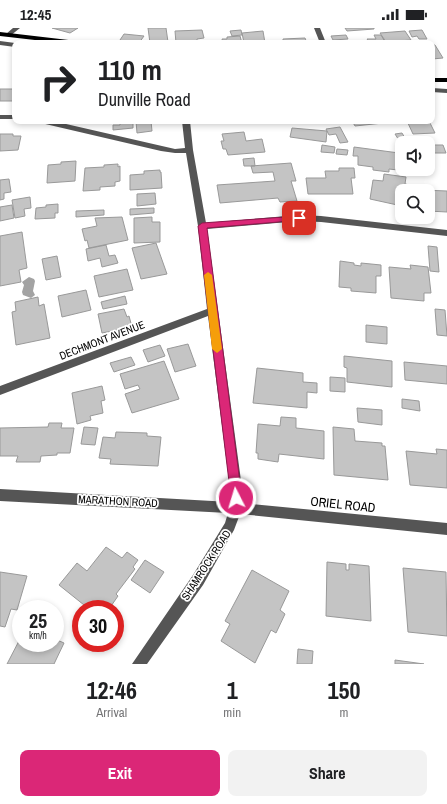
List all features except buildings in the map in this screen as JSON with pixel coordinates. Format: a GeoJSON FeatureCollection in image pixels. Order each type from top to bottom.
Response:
{"type":"FeatureCollection","features":[{"type":"Feature","properties":{"kind":"main road"},"geometry":{"type":"LineString","coordinates":[[0,34],[51,40]]}},
{"type":"Feature","properties":{"kind":"main road"},"geometry":{"type":"LineString","coordinates":[[435,80],[447,80]]}},
{"type":"Feature","properties":{"kind":"street"},"geometry":{"type":"LineString","coordinates":[[8,35],[17,28]]}},
{"type":"Feature","properties":{"kind":"street"},"geometry":{"type":"LineString","coordinates":[[317,28],[322,40]]}},
{"type":"Feature","properties":{"kind":"street"},"geometry":{"type":"LineString","coordinates":[[0,43],[12,45]]}},
{"type":"Feature","properties":{"kind":"street"},"geometry":{"type":"LineString","coordinates":[[435,90],[447,91]]}},
{"type":"Feature","properties":{"kind":"street"},"geometry":{"type":"LineString","coordinates":[[0,117],[12,117]]}},
{"type":"Feature","properties":{"kind":"street"},"geometry":{"type":"LineString","coordinates":[[57,124],[161,149],[175,151],[189,150]]}},
{"type":"Feature","properties":{"kind":"street","name":"SHAMROCK ROAD"},"geometry":{"type":"LineString","coordinates":[[139,664],[198,580],[230,526],[236,508],[236,488],[202,226],[189,150],[186,124]]}},
{"type":"Feature","properties":{"kind":"street"},"geometry":{"type":"LineString","coordinates":[[202,226],[299,218],[321,219],[447,234]]}},
{"type":"Feature","properties":{"kind":"street","name":"DECHMONT AVENUE"},"geometry":{"type":"LineString","coordinates":[[0,391],[212,311]]}},
{"type":"Feature","properties":{"kind":"street","name":"MARATHON ROAD"},"geometry":{"type":"LineString","coordinates":[[0,495],[236,508]]}},
{"type":"Feature","properties":{"kind":"street","name":"ORIEL ROAD"},"geometry":{"type":"LineString","coordinates":[[236,508],[447,529]]}},
{"type":"Feature","properties":{"kind":"shaded area"},"geometry":{"type":"Polygon","coordinates":[[[29,277],[35,281],[33,291],[35,295],[31,298],[23,295],[22,292],[24,285],[22,282],[29,277]]]}},
{"type":"Feature","properties":{"kind":"slow traffic"},"geometry":{"type":"LineString","coordinates":[[208,275],[217,349]]}},
{"type":"Feature","properties":{"kind":"route"},"geometry":{"type":"LineString","coordinates":[[236,498],[236,488],[202,226],[299,218]]}}]}
